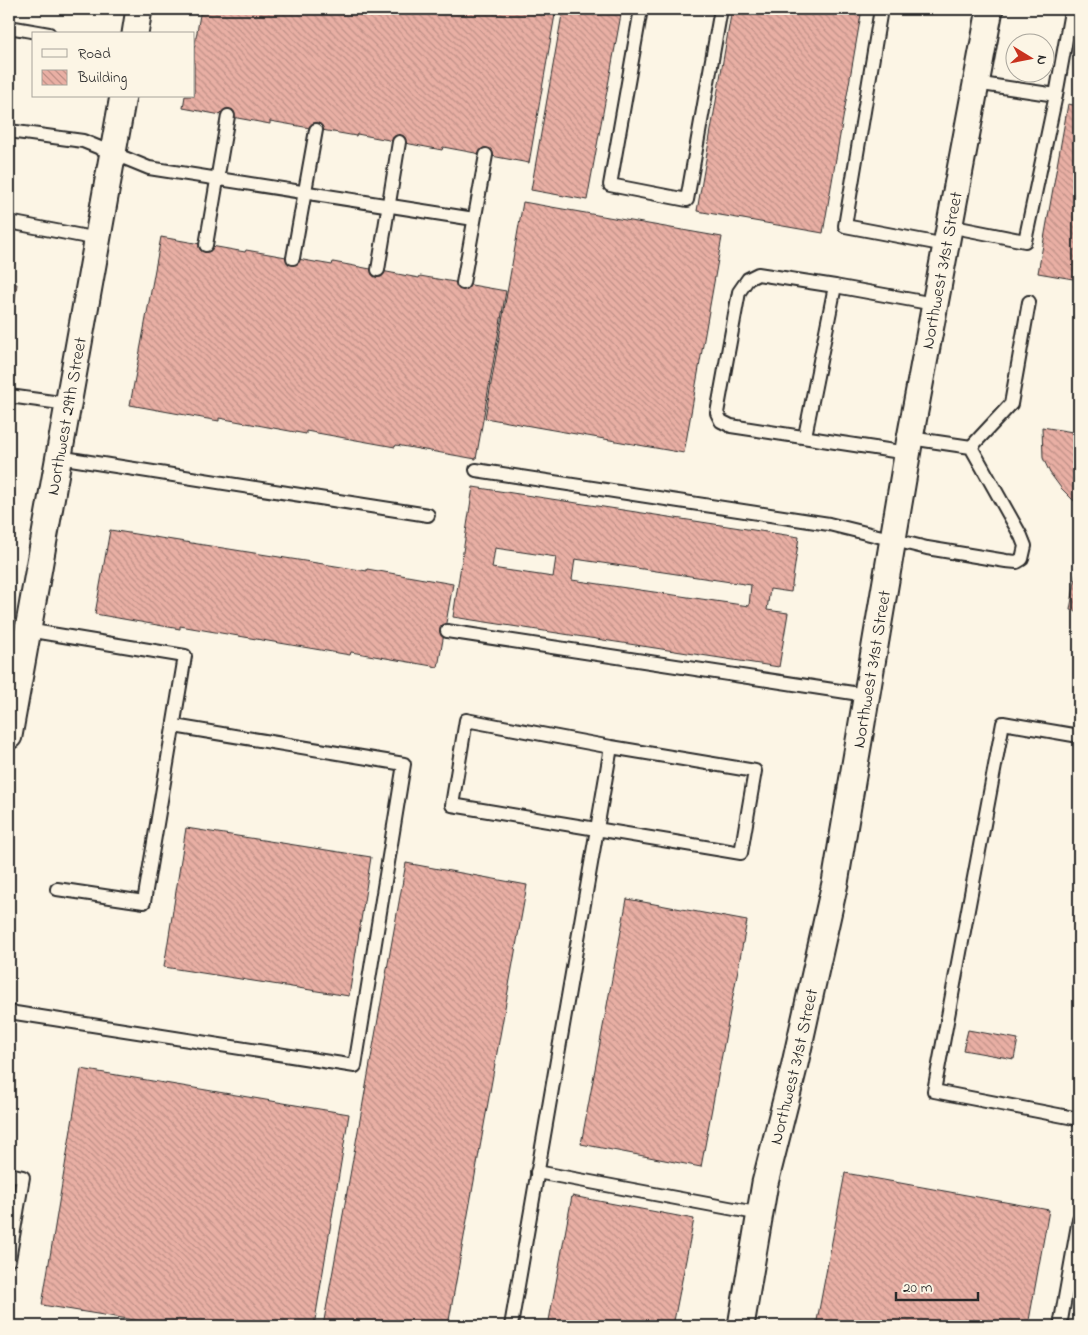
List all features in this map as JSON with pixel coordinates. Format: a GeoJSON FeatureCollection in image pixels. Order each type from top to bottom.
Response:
{"type":"FeatureCollection","features":[{"type":"Feature","properties":{"kind":"street"},"geometry":{"type":"LineString","coordinates":[[135,32],[139,9]]}},
{"type":"Feature","properties":{"kind":"street","name":"Northwest 31st Street"},"geometry":{"type":"LineString","coordinates":[[741,1326],[765,1183],[794,1068],[835,883],[892,539],[990,9]]}},
{"type":"Feature","properties":{"kind":"street","name":"Northwest 29th Street"},"geometry":{"type":"LineString","coordinates":[[9,736],[12,704],[28,630],[123,98]]}},
{"type":"Feature","properties":{"kind":"lane"},"geometry":{"type":"LineString","coordinates":[[641,9],[610,185],[687,200],[721,9]]}},
{"type":"Feature","properties":{"kind":"lane"},"geometry":{"type":"LineString","coordinates":[[881,9],[845,226],[1025,241],[1056,95],[1070,17]]}},
{"type":"Feature","properties":{"kind":"lane"},"geometry":{"type":"LineString","coordinates":[[9,27],[38,32]]}},
{"type":"Feature","properties":{"kind":"lane"},"geometry":{"type":"LineString","coordinates":[[975,83],[1056,95]]}},
{"type":"Feature","properties":{"kind":"lane"},"geometry":{"type":"LineString","coordinates":[[206,245],[228,116]]}},
{"type":"Feature","properties":{"kind":"lane"},"geometry":{"type":"LineString","coordinates":[[293,258],[316,130]]}},
{"type":"Feature","properties":{"kind":"lane"},"geometry":{"type":"LineString","coordinates":[[9,131],[82,141],[149,168],[474,219]]}},
{"type":"Feature","properties":{"kind":"lane"},"geometry":{"type":"LineString","coordinates":[[378,270],[399,142]]}},
{"type":"Feature","properties":{"kind":"lane"},"geometry":{"type":"LineString","coordinates":[[463,283],[486,155]]}},
{"type":"Feature","properties":{"kind":"lane"},"geometry":{"type":"LineString","coordinates":[[9,222],[98,239]]}},
{"type":"Feature","properties":{"kind":"lane"},"geometry":{"type":"LineString","coordinates":[[934,304],[758,274],[748,279],[738,292],[717,413],[722,420],[731,426],[805,436],[909,446],[971,447],[1011,404],[1029,302]]}},
{"type":"Feature","properties":{"kind":"lane"},"geometry":{"type":"LineString","coordinates":[[805,436],[835,286]]}},
{"type":"Feature","properties":{"kind":"lane"},"geometry":{"type":"LineString","coordinates":[[9,396],[68,404]]}},
{"type":"Feature","properties":{"kind":"lane"},"geometry":{"type":"LineString","coordinates":[[476,470],[829,524],[927,548],[1017,562],[1022,559],[1025,546],[1021,536],[971,447]]}},
{"type":"Feature","properties":{"kind":"lane"},"geometry":{"type":"LineString","coordinates":[[58,457],[428,515]]}},
{"type":"Feature","properties":{"kind":"lane"},"geometry":{"type":"LineString","coordinates":[[28,630],[185,656],[144,902],[57,889]]}},
{"type":"Feature","properties":{"kind":"lane"},"geometry":{"type":"LineString","coordinates":[[447,631],[866,695]]}},
{"type":"Feature","properties":{"kind":"lane"},"geometry":{"type":"LineString","coordinates":[[466,720],[756,771],[741,853],[596,829],[452,805],[466,720]]}},
{"type":"Feature","properties":{"kind":"lane"},"geometry":{"type":"LineString","coordinates":[[1079,736],[1003,723],[934,1091],[1079,1119]]}},
{"type":"Feature","properties":{"kind":"lane"},"geometry":{"type":"LineString","coordinates":[[9,1012],[355,1066],[404,764],[174,726]]}},
{"type":"Feature","properties":{"kind":"lane"},"geometry":{"type":"LineString","coordinates":[[511,1326],[611,747]]}},
{"type":"Feature","properties":{"kind":"lane"},"geometry":{"type":"LineString","coordinates":[[537,1172],[761,1214]]}},
{"type":"Feature","properties":{"kind":"lane"},"geometry":{"type":"LineString","coordinates":[[9,1174],[23,1177],[9,1260]]}},
{"type":"Feature","properties":{"kind":"lane"},"geometry":{"type":"LineString","coordinates":[[1060,1326],[1079,1219]]}},
{"type":"Feature","properties":{"kind":"building"},"geometry":{"type":"Polygon","coordinates":[[[201,9],[556,9],[529,163],[443,147],[442,150],[357,134],[356,136],[270,121],[270,124],[183,108],[185,98],[195,98],[195,43],[201,9]]]}},
{"type":"Feature","properties":{"kind":"building"},"geometry":{"type":"Polygon","coordinates":[[[563,9],[622,9],[587,200],[531,190],[563,9]]]}},
{"type":"Feature","properties":{"kind":"building"},"geometry":{"type":"Polygon","coordinates":[[[732,9],[862,9],[823,233],[697,211],[732,9]]]}},
{"type":"Feature","properties":{"kind":"building"},"geometry":{"type":"Polygon","coordinates":[[[1068,104],[1079,106],[1079,280],[1038,273],[1068,104]]]}},
{"type":"Feature","properties":{"kind":"building"},"geometry":{"type":"Polygon","coordinates":[[[523,202],[722,237],[684,453],[485,418],[523,202]]]}},
{"type":"Feature","properties":{"kind":"building"},"geometry":{"type":"Polygon","coordinates":[[[161,237],[332,265],[333,262],[419,278],[420,276],[506,291],[476,459],[306,431],[306,434],[219,418],[219,421],[130,405],[161,237]]]}},
{"type":"Feature","properties":{"kind":"building"},"geometry":{"type":"Polygon","coordinates":[[[9,283],[17,284],[9,339],[9,283]]]}},
{"type":"Feature","properties":{"kind":"building"},"geometry":{"type":"Polygon","coordinates":[[[1042,427],[1079,433],[1079,503],[1073,500],[1061,488],[1050,473],[1043,458],[1042,427]]]}},
{"type":"Feature","properties":{"kind":"building"},"geometry":{"type":"Polygon","coordinates":[[[473,487],[799,537],[791,592],[770,589],[767,610],[788,613],[779,667],[453,617],[473,487]],[[495,548],[492,568],[553,577],[556,557],[495,548]],[[575,559],[572,580],[749,606],[751,585],[575,559]]]}},
{"type":"Feature","properties":{"kind":"building"},"geometry":{"type":"Polygon","coordinates":[[[110,530],[453,584],[438,667],[351,652],[350,655],[180,626],[180,629],[95,614],[110,530]]]}},
{"type":"Feature","properties":{"kind":"building"},"geometry":{"type":"Polygon","coordinates":[[[1079,558],[1079,612],[1070,610],[1079,558]]]}},
{"type":"Feature","properties":{"kind":"building"},"geometry":{"type":"Polygon","coordinates":[[[186,828],[371,857],[349,996],[164,967],[186,828]]]}},
{"type":"Feature","properties":{"kind":"building"},"geometry":{"type":"Polygon","coordinates":[[[406,863],[527,885],[448,1326],[323,1326],[406,863]]]}},
{"type":"Feature","properties":{"kind":"building"},"geometry":{"type":"Polygon","coordinates":[[[627,899],[747,921],[701,1167],[581,1144],[627,899]]]}},
{"type":"Feature","properties":{"kind":"building"},"geometry":{"type":"Polygon","coordinates":[[[968,1030],[1018,1039],[1014,1059],[963,1050],[968,1030]]]}},
{"type":"Feature","properties":{"kind":"building"},"geometry":{"type":"Polygon","coordinates":[[[81,1069],[349,1114],[314,1326],[171,1326],[42,1305],[81,1069]]]}},
{"type":"Feature","properties":{"kind":"building"},"geometry":{"type":"Polygon","coordinates":[[[845,1173],[1049,1210],[1028,1326],[816,1326],[845,1173]]]}},
{"type":"Feature","properties":{"kind":"building"},"geometry":{"type":"Polygon","coordinates":[[[572,1196],[694,1219],[673,1326],[548,1326],[572,1196]]]}}]}
